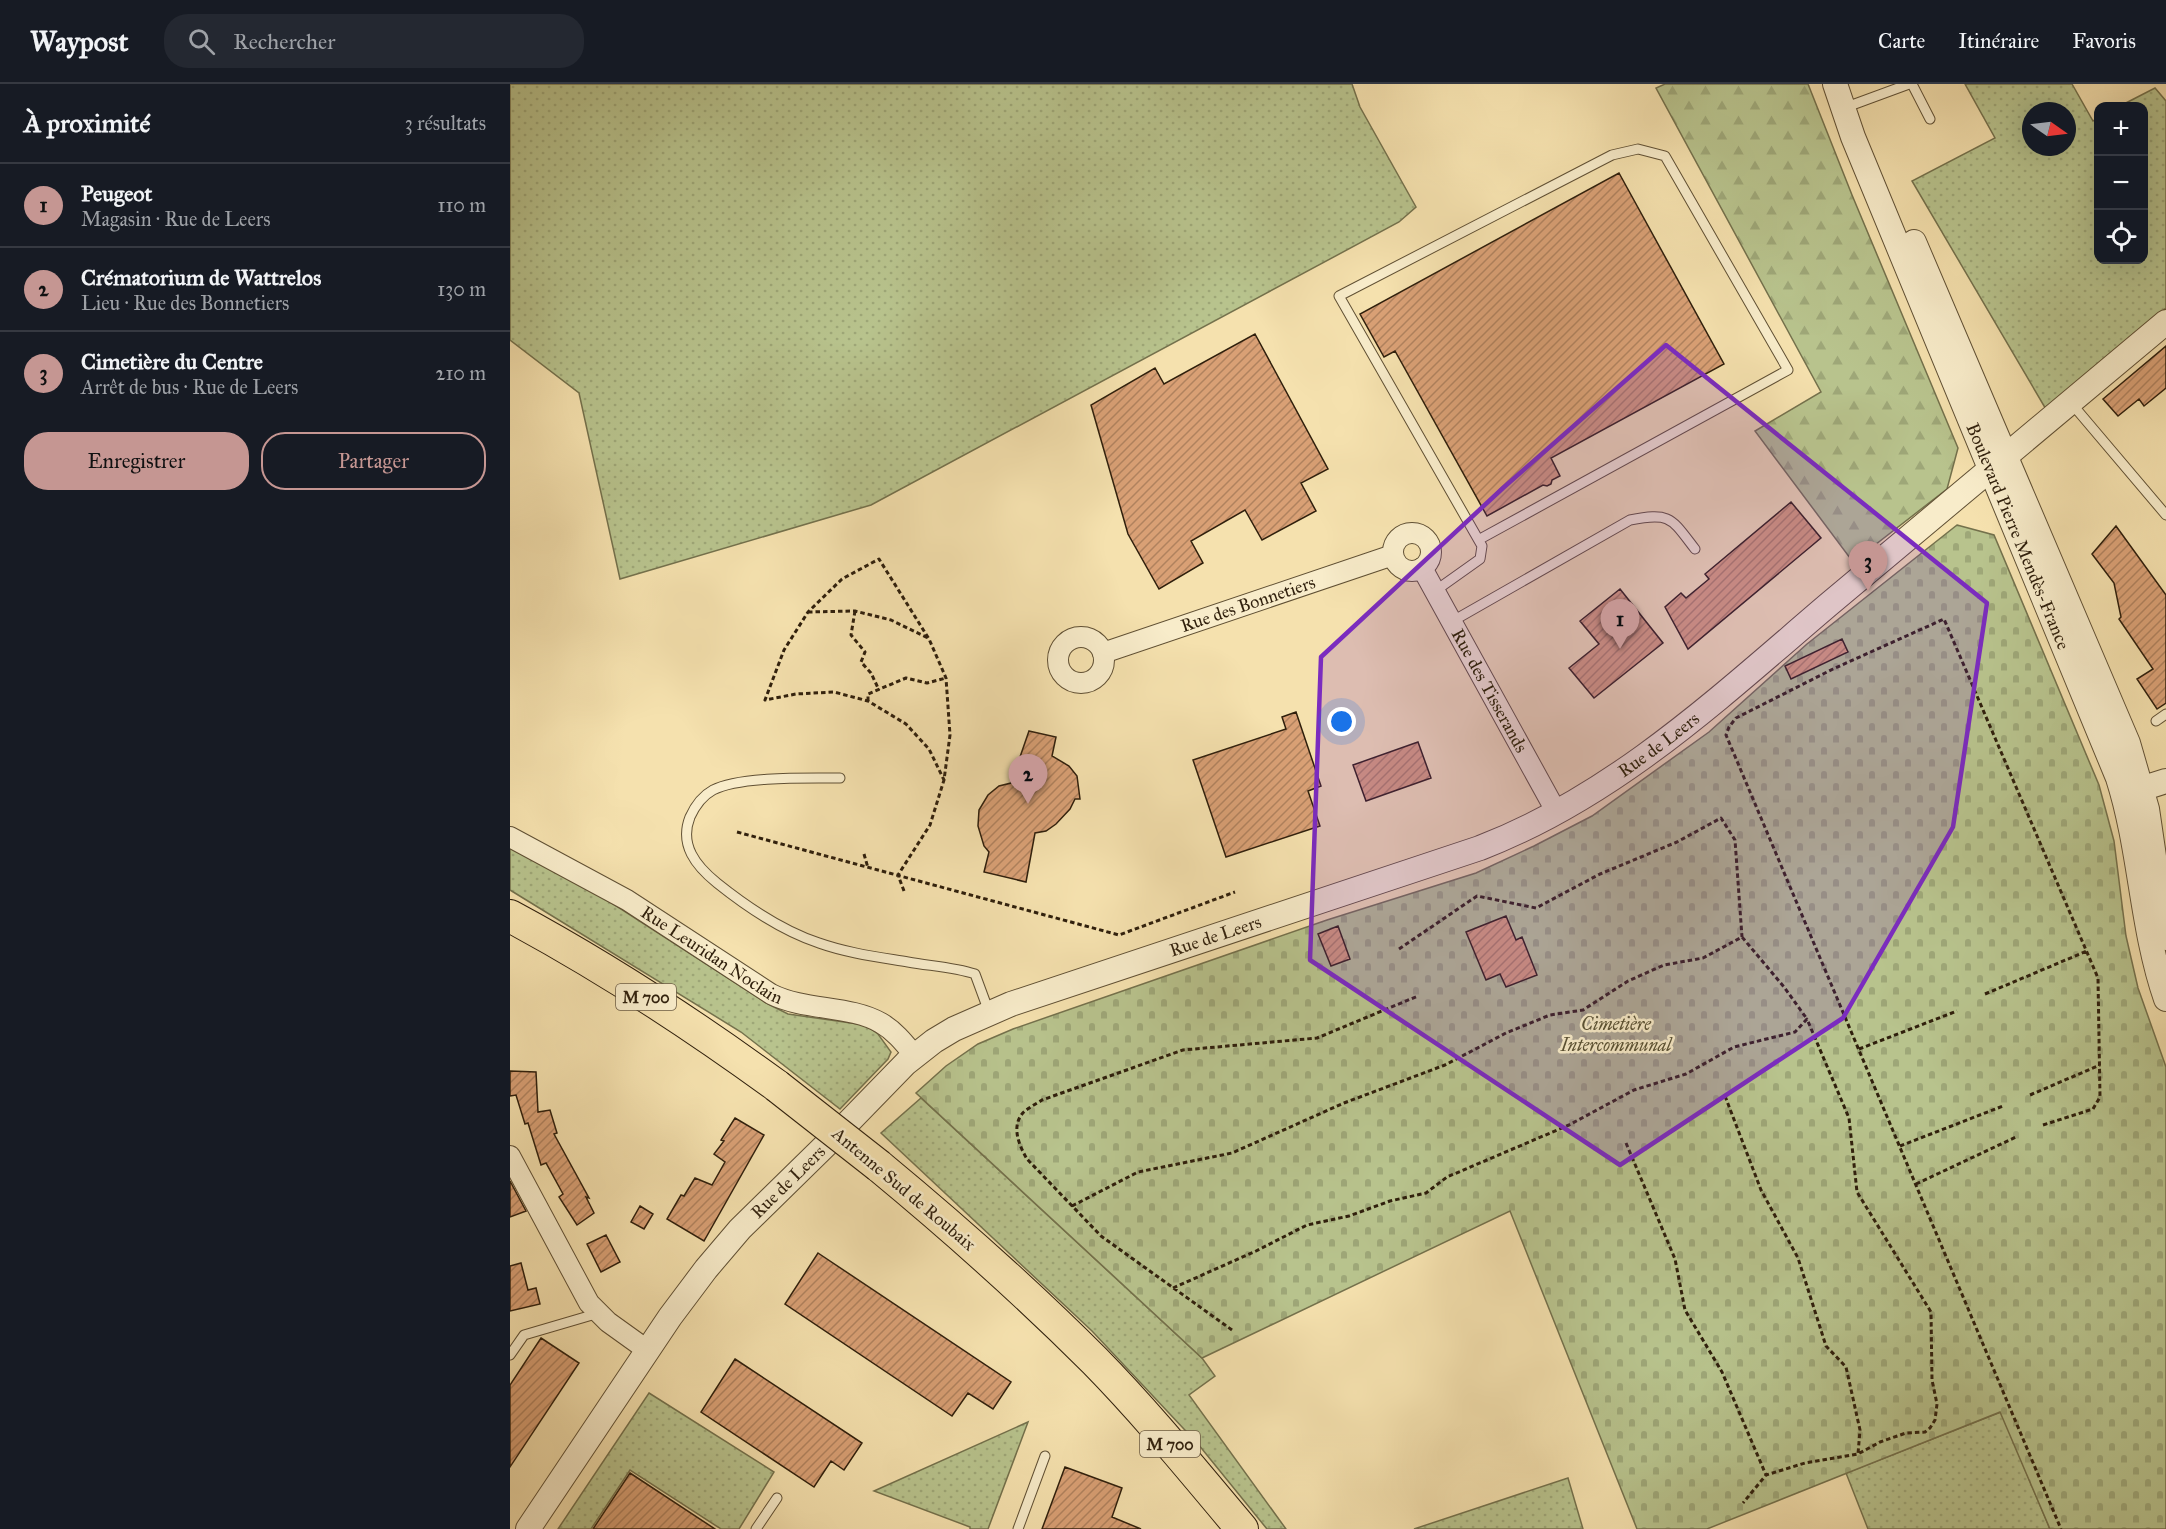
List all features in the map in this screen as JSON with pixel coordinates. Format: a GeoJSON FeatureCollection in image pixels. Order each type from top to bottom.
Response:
{"type":"FeatureCollection","features":[{"type":"Feature","properties":{"kind":"highway","name":"Antenne Sud de Roubaix"},"geometry":{"type":"LineString","coordinates":[[510,916],[648,998],[738,1057],[932,1210],[1011,1280],[1095,1362],[1175,1449],[1242,1529]]}},
{"type":"Feature","properties":{"kind":"street","name":"Boulevard Pierre Mendès-France"},"geometry":{"type":"LineString","coordinates":[[1835,84],[1935,288],[1998,462],[2128,743],[2133,791],[2133,832],[2146,924],[2166,999]]}},
{"type":"Feature","properties":{"kind":"street","name":"Boulevard Pierre Mendès-France"},"geometry":{"type":"LineString","coordinates":[[1841,84],[1847,107]]}},
{"type":"Feature","properties":{"kind":"street","name":"Rue de Leers"},"geometry":{"type":"LineString","coordinates":[[528,1529],[647,1350],[706,1269],[740,1229],[915,1056],[954,1029],[989,1012],[1461,855],[1509,836],[1557,813],[1639,761],[1681,730],[2166,322]]}},
{"type":"Feature","properties":{"kind":"street"},"geometry":{"type":"LineString","coordinates":[[1411,532],[1428,540],[1431,546],[1431,559],[1422,568],[1416,571],[1404,570],[1399,566],[1393,555],[1393,549],[1399,537],[1411,532]]}},
{"type":"Feature","properties":{"kind":"street","name":"Rue des Bonnetiers"},"geometry":{"type":"LineString","coordinates":[[1102,653],[1393,555]]}},
{"type":"Feature","properties":{"kind":"street","name":"Rue des Tisserands"},"geometry":{"type":"LineString","coordinates":[[1422,568],[1557,813]]}},
{"type":"Feature","properties":{"kind":"street"},"geometry":{"type":"LineString","coordinates":[[2133,791],[2166,782]]}},
{"type":"Feature","properties":{"kind":"street","name":"Boulevard Pierre Mendès-France"},"geometry":{"type":"LineString","coordinates":[[2133,791],[2153,845],[2166,938]]}},
{"type":"Feature","properties":{"kind":"street","name":"Rue Leuridan Noclain"},"geometry":{"type":"LineString","coordinates":[[510,837],[627,900],[771,994],[796,1003],[874,1019],[891,1030],[915,1056]]}},
{"type":"Feature","properties":{"kind":"street"},"geometry":{"type":"LineString","coordinates":[[510,1156],[582,1292],[599,1313],[647,1350]]}},
{"type":"Feature","properties":{"kind":"lane"},"geometry":{"type":"LineString","coordinates":[[1847,107],[1910,84],[1930,119]]}},
{"type":"Feature","properties":{"kind":"lane"},"geometry":{"type":"LineString","coordinates":[[1435,591],[1480,559],[1482,546],[1480,539],[1340,296],[1612,155],[1638,149],[1665,156],[1788,370],[1480,539]]}},
{"type":"Feature","properties":{"kind":"lane"},"geometry":{"type":"LineString","coordinates":[[2070,402],[2166,515]]}},
{"type":"Feature","properties":{"kind":"lane"},"geometry":{"type":"LineString","coordinates":[[1451,622],[1630,519],[1654,515],[1674,521],[1695,549]]}},
{"type":"Feature","properties":{"kind":"lane"},"geometry":{"type":"LineString","coordinates":[[2156,722],[2166,714]]}},
{"type":"Feature","properties":{"kind":"lane"},"geometry":{"type":"LineString","coordinates":[[840,778],[744,782],[714,790],[695,805],[688,824],[687,848],[695,862],[708,876],[740,902],[793,932],[818,943],[849,951],[975,974],[989,1012]]}},
{"type":"Feature","properties":{"kind":"lane"},"geometry":{"type":"LineString","coordinates":[[510,1355],[524,1335],[599,1313]]}},
{"type":"Feature","properties":{"kind":"lane"},"geometry":{"type":"LineString","coordinates":[[1018,1529],[1045,1456]]}},
{"type":"Feature","properties":{"kind":"lane"},"geometry":{"type":"LineString","coordinates":[[756,1529],[777,1498]]}},
{"type":"Feature","properties":{"kind":"path"},"geometry":{"type":"LineString","coordinates":[[898,875],[930,825],[944,780],[950,735],[946,678],[929,639],[879,559],[842,579],[808,612],[784,650],[765,700],[796,694],[834,692],[868,701],[906,724],[929,749],[944,780]]}},
{"type":"Feature","properties":{"kind":"path"},"geometry":{"type":"LineString","coordinates":[[855,611],[851,635],[865,652],[861,662],[871,673],[879,690]]}},
{"type":"Feature","properties":{"kind":"path"},"geometry":{"type":"LineString","coordinates":[[808,612],[855,611],[891,620],[929,639]]}},
{"type":"Feature","properties":{"kind":"path"},"geometry":{"type":"LineString","coordinates":[[2043,1125],[2093,1109],[2100,1097],[2098,978],[1944,619],[1833,669],[1736,718],[1726,735],[2061,1529]]}},
{"type":"Feature","properties":{"kind":"path"},"geometry":{"type":"LineString","coordinates":[[868,701],[868,694],[906,678],[927,683],[946,678]]}},
{"type":"Feature","properties":{"kind":"path"},"geometry":{"type":"LineString","coordinates":[[1399,949],[1477,896],[1536,908],[1600,874],[1677,842],[1721,818],[1735,840],[1742,937],[1784,987],[1807,1019],[1849,1118],[1857,1192],[1931,1312],[1932,1380],[1937,1404],[1935,1420],[1924,1432],[1906,1433],[1880,1442],[1858,1454],[1805,1463],[1766,1475],[1743,1503]]}},
{"type":"Feature","properties":{"kind":"path"},"geometry":{"type":"LineString","coordinates":[[737,832],[1119,936],[1235,892]]}},
{"type":"Feature","properties":{"kind":"path"},"geometry":{"type":"LineString","coordinates":[[864,854],[868,868]]}},
{"type":"Feature","properties":{"kind":"path"},"geometry":{"type":"LineString","coordinates":[[898,875],[904,891]]}},
{"type":"Feature","properties":{"kind":"path"},"geometry":{"type":"LineString","coordinates":[[1072,1206],[1138,1172],[1232,1153],[1344,1103],[1445,1065],[1506,1033],[1550,1015],[1583,1010],[1628,981],[1664,964],[1703,958],[1742,937]]}},
{"type":"Feature","properties":{"kind":"path"},"geometry":{"type":"LineString","coordinates":[[1985,994],[2087,951]]}},
{"type":"Feature","properties":{"kind":"path"},"geometry":{"type":"LineString","coordinates":[[1232,1330],[1101,1236],[1028,1159],[1019,1144],[1017,1126],[1022,1114],[1042,1100],[1183,1050],[1317,1038],[1418,996]]}},
{"type":"Feature","properties":{"kind":"path"},"geometry":{"type":"LineString","coordinates":[[1859,1049],[1957,1011]]}},
{"type":"Feature","properties":{"kind":"path"},"geometry":{"type":"LineString","coordinates":[[1173,1288],[1256,1251],[1307,1225],[1349,1216],[1390,1201],[1426,1193],[1447,1177],[1569,1125],[1634,1090],[1686,1074],[1734,1047],[1795,1032],[1807,1019]]}},
{"type":"Feature","properties":{"kind":"path"},"geometry":{"type":"LineString","coordinates":[[2030,1095],[2100,1065]]}},
{"type":"Feature","properties":{"kind":"path"},"geometry":{"type":"LineString","coordinates":[[1725,1096],[1761,1190],[1798,1258],[1826,1346],[1846,1366],[1860,1430],[1858,1454]]}},
{"type":"Feature","properties":{"kind":"path"},"geometry":{"type":"LineString","coordinates":[[1900,1146],[2003,1106]]}},
{"type":"Feature","properties":{"kind":"path"},"geometry":{"type":"LineString","coordinates":[[1916,1184],[2016,1137]]}},
{"type":"Feature","properties":{"kind":"path"},"geometry":{"type":"LineString","coordinates":[[1626,1143],[1675,1259],[1686,1310],[1722,1372],[1766,1475]]}},
{"type":"Feature","properties":{"kind":"highlighted area"},"geometry":{"type":"Polygon","coordinates":[[[1666,345],[1987,603],[1953,827],[1843,1018],[1620,1165],[1310,960],[1321,657],[1503,488],[1666,345]]]}},
{"type":"Feature","properties":{"kind":"green space"},"geometry":{"type":"Polygon","coordinates":[[[510,84],[1352,84],[1360,107],[1416,207],[1399,222],[871,505],[620,579],[579,393],[510,340],[510,84]]]}},
{"type":"Feature","properties":{"kind":"green space"},"geometry":{"type":"Polygon","coordinates":[[[1665,84],[1808,84],[1958,448],[1947,489],[1853,562],[1755,431],[1821,392],[1656,88],[1665,84]]]}},
{"type":"Feature","properties":{"kind":"green space"},"geometry":{"type":"Polygon","coordinates":[[[1965,84],[2072,84],[2094,120],[2094,264],[2148,264],[2148,102],[2128,102],[2155,88],[2166,101],[2166,308],[2047,411],[1912,181],[1995,138],[1965,84]]]}},
{"type":"Feature","properties":{"kind":"green space","name":"Cimetière Intercommunal"},"geometry":{"type":"Polygon","coordinates":[[[1957,525],[1994,535],[2099,785],[2114,841],[2126,936],[2138,988],[2166,1067],[2166,1529],[2050,1529],[2000,1412],[1707,1529],[1637,1529],[1510,1211],[1202,1358],[916,1093],[946,1066],[978,1044],[1013,1029],[1327,920],[1476,873],[1592,816],[1709,732],[1807,644],[1957,525]]]}},
{"type":"Feature","properties":{"kind":"green space"},"geometry":{"type":"Polygon","coordinates":[[[510,847],[604,898],[768,1004],[788,1014],[865,1025],[878,1034],[891,1052],[888,1059],[840,1109],[741,1032],[510,890],[510,847]]]}},
{"type":"Feature","properties":{"kind":"green space"},"geometry":{"type":"Polygon","coordinates":[[[921,1098],[1202,1358],[1215,1376],[1189,1395],[1286,1529],[1267,1529],[1198,1444],[1092,1331],[881,1133],[921,1098]]]}},
{"type":"Feature","properties":{"kind":"green space"},"geometry":{"type":"Polygon","coordinates":[[[649,1393],[774,1472],[739,1529],[721,1529],[630,1470],[591,1529],[558,1529],[649,1393]]]}},
{"type":"Feature","properties":{"kind":"green space"},"geometry":{"type":"Polygon","coordinates":[[[2001,1412],[2050,1529],[1868,1529],[1846,1473],[2001,1412]]]}},
{"type":"Feature","properties":{"kind":"green space"},"geometry":{"type":"Polygon","coordinates":[[[1028,1422],[988,1529],[970,1529],[970,1527],[874,1491],[1028,1422]]]}},
{"type":"Feature","properties":{"kind":"green space"},"geometry":{"type":"Polygon","coordinates":[[[1568,1478],[1583,1529],[1414,1529],[1568,1478]]]}},
{"type":"Feature","properties":{"kind":"building"},"geometry":{"type":"Polygon","coordinates":[[[1619,173],[1724,364],[1551,458],[1560,476],[1552,480],[1551,484],[1543,485],[1487,516],[1395,351],[1384,357],[1360,314],[1619,173]]]}},
{"type":"Feature","properties":{"kind":"building"},"geometry":{"type":"Polygon","coordinates":[[[1255,334],[1328,469],[1301,483],[1316,511],[1262,540],[1245,510],[1191,541],[1203,563],[1159,589],[1128,534],[1091,405],[1155,368],[1164,384],[1255,334]]]}},
{"type":"Feature","properties":{"kind":"building"},"geometry":{"type":"Polygon","coordinates":[[[2166,346],[2166,388],[2144,406],[2139,399],[2118,416],[2103,399],[2166,346]]]}},
{"type":"Feature","properties":{"kind":"building"},"geometry":{"type":"Polygon","coordinates":[[[1791,502],[1821,538],[1688,649],[1665,607],[1681,593],[1686,598],[1709,579],[1705,574],[1791,502]]]}},
{"type":"Feature","properties":{"kind":"building"},"geometry":{"type":"Polygon","coordinates":[[[2116,526],[2166,595],[2166,703],[2157,709],[2137,679],[2153,669],[2119,619],[2121,617],[2114,583],[2092,554],[2116,526]]]}},
{"type":"Feature","properties":{"kind":"building"},"geometry":{"type":"Polygon","coordinates":[[[1620,589],[1663,643],[1594,698],[1569,668],[1599,644],[1580,621],[1620,589]]]}},
{"type":"Feature","properties":{"kind":"building"},"geometry":{"type":"Polygon","coordinates":[[[1842,639],[1848,652],[1791,679],[1785,666],[1842,639]]]}},
{"type":"Feature","properties":{"kind":"building"},"geometry":{"type":"Polygon","coordinates":[[[1296,712],[1321,786],[1308,791],[1320,826],[1226,857],[1193,760],[1286,729],[1282,717],[1296,712]]]}},
{"type":"Feature","properties":{"kind":"building"},"geometry":{"type":"Polygon","coordinates":[[[1029,731],[1056,737],[1052,756],[1069,766],[1077,776],[1080,799],[1075,799],[1070,809],[1056,824],[1046,831],[1035,833],[1026,882],[984,872],[989,852],[984,846],[978,826],[979,810],[988,795],[999,786],[1011,783],[1029,731]]]}},
{"type":"Feature","properties":{"kind":"building"},"geometry":{"type":"Polygon","coordinates":[[[1418,742],[1431,778],[1366,801],[1353,765],[1418,742]]]}},
{"type":"Feature","properties":{"kind":"building"},"geometry":{"type":"Polygon","coordinates":[[[1506,916],[1516,940],[1522,937],[1537,975],[1506,987],[1500,974],[1486,980],[1466,932],[1506,916]]]}},
{"type":"Feature","properties":{"kind":"building"},"geometry":{"type":"Polygon","coordinates":[[[1338,926],[1350,959],[1331,966],[1318,934],[1338,926]]]}},
{"type":"Feature","properties":{"kind":"building"},"geometry":{"type":"Polygon","coordinates":[[[510,1071],[536,1072],[538,1112],[550,1110],[557,1133],[554,1134],[589,1198],[586,1197],[594,1213],[577,1225],[559,1197],[563,1194],[546,1163],[541,1165],[528,1123],[525,1124],[516,1095],[510,1096],[510,1071]]]}},
{"type":"Feature","properties":{"kind":"building"},"geometry":{"type":"Polygon","coordinates":[[[735,1118],[764,1135],[704,1241],[667,1219],[681,1195],[684,1196],[695,1178],[712,1185],[725,1162],[714,1154],[724,1141],[721,1140],[735,1118]]]}},
{"type":"Feature","properties":{"kind":"building"},"geometry":{"type":"Polygon","coordinates":[[[510,1181],[526,1211],[510,1217],[510,1181]]]}},
{"type":"Feature","properties":{"kind":"building"},"geometry":{"type":"Polygon","coordinates":[[[640,1206],[653,1214],[644,1229],[631,1222],[640,1206]]]}},
{"type":"Feature","properties":{"kind":"building"},"geometry":{"type":"Polygon","coordinates":[[[606,1235],[620,1262],[601,1272],[587,1244],[606,1235]]]}},
{"type":"Feature","properties":{"kind":"building"},"geometry":{"type":"Polygon","coordinates":[[[818,1253],[1011,1382],[993,1409],[968,1393],[952,1416],[785,1304],[818,1253]]]}},
{"type":"Feature","properties":{"kind":"building"},"geometry":{"type":"Polygon","coordinates":[[[521,1263],[528,1290],[536,1288],[540,1304],[510,1311],[510,1266],[521,1263]]]}},
{"type":"Feature","properties":{"kind":"building"},"geometry":{"type":"Polygon","coordinates":[[[541,1338],[579,1363],[510,1467],[510,1385],[541,1338]]]}},
{"type":"Feature","properties":{"kind":"building"},"geometry":{"type":"Polygon","coordinates":[[[735,1359],[862,1443],[844,1470],[831,1461],[814,1487],[701,1412],[735,1359]]]}},
{"type":"Feature","properties":{"kind":"building"},"geometry":{"type":"Polygon","coordinates":[[[1065,1467],[1122,1488],[1112,1517],[1141,1529],[1042,1529],[1065,1467]]]}},
{"type":"Feature","properties":{"kind":"building"},"geometry":{"type":"Polygon","coordinates":[[[630,1473],[715,1529],[593,1529],[630,1473]]]}},
{"type":"Feature","properties":{"kind":"place","name":"Cimetière du Centre"},"geometry":{"type":"Point","coordinates":[1868,591]}},
{"type":"Feature","properties":{"kind":"place","name":"Peugeot"},"geometry":{"type":"Point","coordinates":[1620,649]}},
{"type":"Feature","properties":{"kind":"place","name":"Crématorium de Wattrelos"},"geometry":{"type":"Point","coordinates":[1028,804]}}]}
